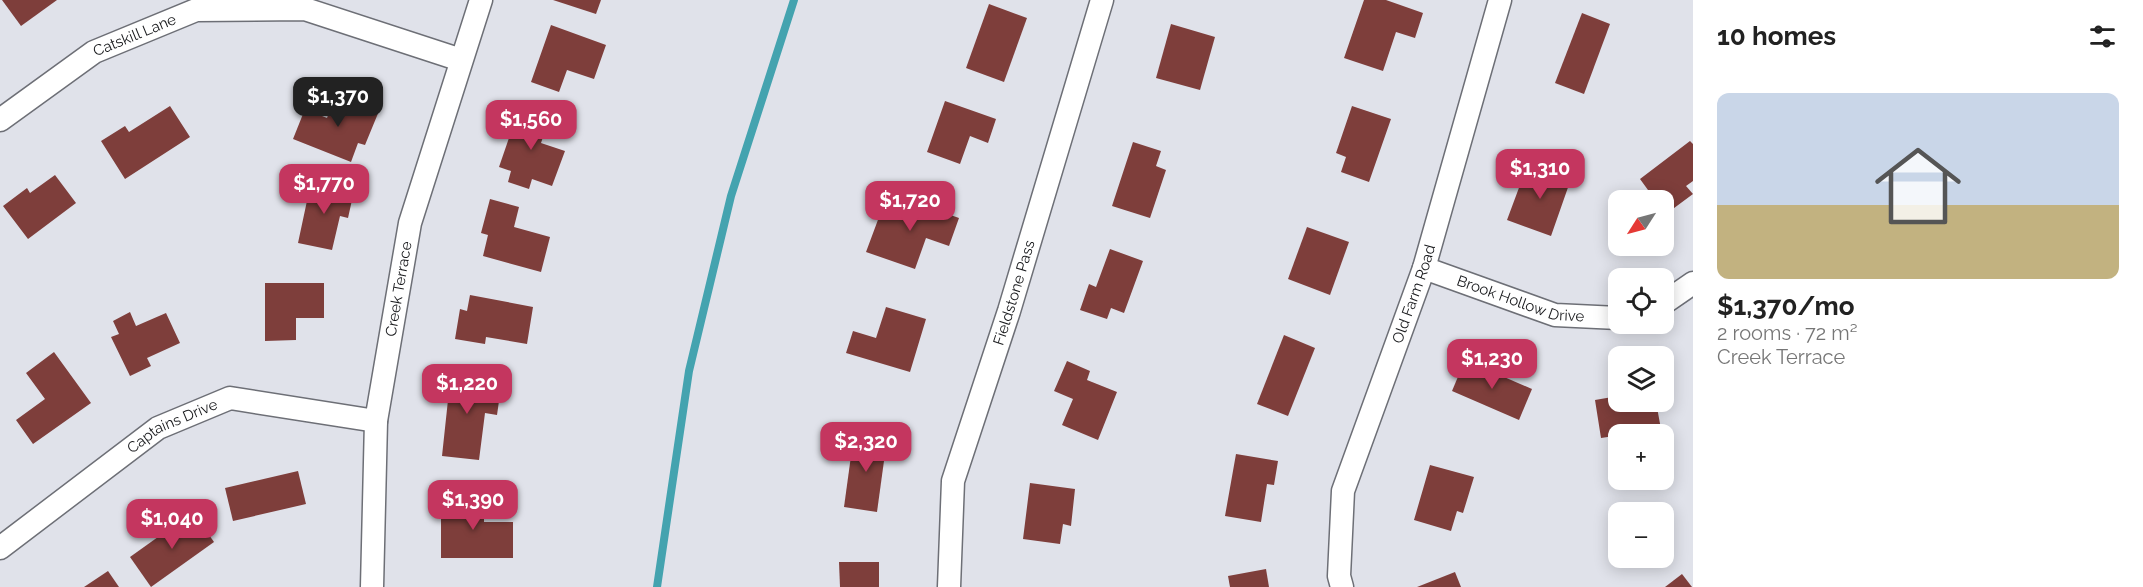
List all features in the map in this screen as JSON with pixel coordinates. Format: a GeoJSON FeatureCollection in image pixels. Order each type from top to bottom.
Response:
{"type":"FeatureCollection","features":[{"type":"Feature","properties":{"kind":"street","name":"Creek Terrace"},"geometry":{"type":"LineString","coordinates":[[372,587],[376,421],[410,223],[481,0]]}},
{"type":"Feature","properties":{"kind":"street","name":"Fieldstone Pass"},"geometry":{"type":"LineString","coordinates":[[949,587],[953,481],[1009,311],[1102,0]]}},
{"type":"Feature","properties":{"kind":"street","name":"Old Farm Road"},"geometry":{"type":"LineString","coordinates":[[1342,587],[1339,576],[1343,491],[1424,268],[1500,0]]}},
{"type":"Feature","properties":{"kind":"street","name":"Catskill Lane"},"geometry":{"type":"LineString","coordinates":[[0,120],[94,52],[196,10],[306,9],[461,60]]}},
{"type":"Feature","properties":{"kind":"street","name":"Brook Hollow Drive"},"geometry":{"type":"LineString","coordinates":[[1424,268],[1555,315],[1608,318]]}},
{"type":"Feature","properties":{"kind":"street"},"geometry":{"type":"LineString","coordinates":[[1674,296],[1693,283]]}},
{"type":"Feature","properties":{"kind":"street","name":"Captains Drive"},"geometry":{"type":"LineString","coordinates":[[0,548],[158,428],[230,398],[376,421]]}},
{"type":"Feature","properties":{"kind":"building"},"geometry":{"type":"Polygon","coordinates":[[[2,0],[57,0],[21,26],[2,0]]]}},
{"type":"Feature","properties":{"kind":"building"},"geometry":{"type":"Polygon","coordinates":[[[553,0],[601,0],[596,14],[553,0]]]}},
{"type":"Feature","properties":{"kind":"building"},"geometry":{"type":"Polygon","coordinates":[[[1364,0],[1386,0],[1423,13],[1415,38],[1396,32],[1383,71],[1344,58],[1364,0]]]}},
{"type":"Feature","properties":{"kind":"building"},"geometry":{"type":"Polygon","coordinates":[[[989,4],[1027,18],[1004,82],[966,68],[989,4]]]}},
{"type":"Feature","properties":{"kind":"building"},"geometry":{"type":"Polygon","coordinates":[[[1582,13],[1610,24],[1584,94],[1555,83],[1582,13]]]}},
{"type":"Feature","properties":{"kind":"building"},"geometry":{"type":"Polygon","coordinates":[[[1171,24],[1215,37],[1200,90],[1156,78],[1171,24]]]}},
{"type":"Feature","properties":{"kind":"building"},"geometry":{"type":"Polygon","coordinates":[[[551,25],[606,45],[594,79],[567,70],[559,92],[531,82],[551,25]]]}},
{"type":"Feature","properties":{"kind":"building"},"geometry":{"type":"Polygon","coordinates":[[[336,94],[379,111],[365,145],[358,143],[351,162],[293,139],[305,109],[327,118],[336,94]]]}},
{"type":"Feature","properties":{"kind":"building"},"geometry":{"type":"Polygon","coordinates":[[[945,101],[996,119],[988,143],[970,136],[960,164],[927,152],[945,101]]]}},
{"type":"Feature","properties":{"kind":"building"},"geometry":{"type":"Polygon","coordinates":[[[170,106],[190,137],[125,179],[101,141],[125,126],[129,132],[170,106]]]}},
{"type":"Feature","properties":{"kind":"building"},"geometry":{"type":"Polygon","coordinates":[[[520,106],[550,116],[541,143],[565,151],[552,186],[532,179],[529,189],[508,182],[511,171],[499,167],[520,106]]]}},
{"type":"Feature","properties":{"kind":"building"},"geometry":{"type":"Polygon","coordinates":[[[1352,106],[1391,119],[1369,182],[1341,172],[1346,157],[1336,153],[1352,106]]]}},
{"type":"Feature","properties":{"kind":"building"},"geometry":{"type":"Polygon","coordinates":[[[1690,141],[1693,144],[1693,181],[1686,186],[1693,194],[1674,208],[1674,190],[1648,190],[1640,179],[1690,141]]]}},
{"type":"Feature","properties":{"kind":"building"},"geometry":{"type":"Polygon","coordinates":[[[1133,142],[1161,151],[1156,166],[1166,170],[1150,218],[1112,206],[1133,142]]]}},
{"type":"Feature","properties":{"kind":"building"},"geometry":{"type":"Polygon","coordinates":[[[1535,162],[1572,176],[1551,236],[1507,220],[1520,185],[1526,187],[1535,162]]]}},
{"type":"Feature","properties":{"kind":"building"},"geometry":{"type":"Polygon","coordinates":[[[55,175],[76,203],[28,239],[3,206],[27,188],[30,193],[55,175]]]}},
{"type":"Feature","properties":{"kind":"building"},"geometry":{"type":"Polygon","coordinates":[[[311,182],[354,191],[348,218],[340,216],[332,250],[298,243],[311,182]]]}},
{"type":"Feature","properties":{"kind":"building"},"geometry":{"type":"Polygon","coordinates":[[[897,196],[959,218],[949,246],[926,238],[915,269],[866,252],[882,209],[891,212],[897,196]]]}},
{"type":"Feature","properties":{"kind":"building"},"geometry":{"type":"Polygon","coordinates":[[[490,199],[519,207],[514,227],[550,237],[541,272],[483,256],[488,235],[481,233],[490,199]]]}},
{"type":"Feature","properties":{"kind":"building"},"geometry":{"type":"Polygon","coordinates":[[[1307,227],[1349,242],[1330,295],[1288,279],[1307,227]]]}},
{"type":"Feature","properties":{"kind":"building"},"geometry":{"type":"Polygon","coordinates":[[[1110,249],[1143,261],[1124,313],[1111,308],[1107,319],[1080,310],[1089,284],[1096,287],[1110,249]]]}},
{"type":"Feature","properties":{"kind":"building"},"geometry":{"type":"Polygon","coordinates":[[[265,283],[324,283],[324,318],[296,318],[296,340],[265,341],[265,283]]]}},
{"type":"Feature","properties":{"kind":"building"},"geometry":{"type":"Polygon","coordinates":[[[470,295],[533,307],[527,344],[486,337],[485,344],[455,339],[460,309],[467,311],[470,295]]]}},
{"type":"Feature","properties":{"kind":"building"},"geometry":{"type":"Polygon","coordinates":[[[886,307],[926,319],[910,372],[846,353],[853,331],[876,338],[886,307]]]}},
{"type":"Feature","properties":{"kind":"building"},"geometry":{"type":"Polygon","coordinates":[[[130,312],[136,326],[166,313],[180,343],[147,358],[151,366],[130,376],[111,337],[119,334],[113,321],[130,312]]]}},
{"type":"Feature","properties":{"kind":"building"},"geometry":{"type":"Polygon","coordinates":[[[1284,335],[1315,348],[1288,416],[1257,404],[1284,335]]]}},
{"type":"Feature","properties":{"kind":"building"},"geometry":{"type":"Polygon","coordinates":[[[54,352],[91,403],[33,444],[16,420],[45,399],[26,373],[54,352]]]}},
{"type":"Feature","properties":{"kind":"building"},"geometry":{"type":"Polygon","coordinates":[[[1465,360],[1532,389],[1519,420],[1452,391],[1465,360]]]}},
{"type":"Feature","properties":{"kind":"building"},"geometry":{"type":"Polygon","coordinates":[[[1067,361],[1090,371],[1087,380],[1117,392],[1098,440],[1062,425],[1073,399],[1054,391],[1067,361]]]}},
{"type":"Feature","properties":{"kind":"building"},"geometry":{"type":"Polygon","coordinates":[[[451,372],[488,376],[487,392],[500,394],[497,415],[485,413],[479,460],[442,456],[451,372]]]}},
{"type":"Feature","properties":{"kind":"building"},"geometry":{"type":"Polygon","coordinates":[[[1608,398],[1608,412],[1658,412],[1660,424],[1608,424],[1608,437],[1601,438],[1595,400],[1608,398]]]}},
{"type":"Feature","properties":{"kind":"building"},"geometry":{"type":"Polygon","coordinates":[[[854,434],[887,439],[877,512],[844,507],[854,434]]]}},
{"type":"Feature","properties":{"kind":"building"},"geometry":{"type":"Polygon","coordinates":[[[1236,454],[1278,461],[1274,485],[1267,484],[1261,522],[1225,516],[1236,454]]]}},
{"type":"Feature","properties":{"kind":"building"},"geometry":{"type":"Polygon","coordinates":[[[1430,465],[1474,477],[1463,513],[1457,511],[1451,531],[1414,520],[1430,465]]]}},
{"type":"Feature","properties":{"kind":"building"},"geometry":{"type":"Polygon","coordinates":[[[298,471],[306,504],[233,521],[225,488],[298,471]]]}},
{"type":"Feature","properties":{"kind":"building"},"geometry":{"type":"Polygon","coordinates":[[[1030,483],[1075,489],[1071,526],[1063,524],[1060,544],[1023,539],[1030,483]]]}},
{"type":"Feature","properties":{"kind":"building"},"geometry":{"type":"Polygon","coordinates":[[[441,496],[484,496],[484,522],[513,522],[513,558],[441,558],[441,496]]]}},
{"type":"Feature","properties":{"kind":"building"},"geometry":{"type":"Polygon","coordinates":[[[193,512],[214,542],[151,587],[130,557],[193,512]]]}},
{"type":"Feature","properties":{"kind":"building"},"geometry":{"type":"Polygon","coordinates":[[[839,562],[879,562],[879,587],[840,587],[839,562]]]}},
{"type":"Feature","properties":{"kind":"building"},"geometry":{"type":"Polygon","coordinates":[[[1266,569],[1269,587],[1230,587],[1228,576],[1266,569]]]}},
{"type":"Feature","properties":{"kind":"building"},"geometry":{"type":"Polygon","coordinates":[[[108,571],[119,587],[84,587],[108,571]]]}},
{"type":"Feature","properties":{"kind":"building"},"geometry":{"type":"Polygon","coordinates":[[[1455,572],[1461,587],[1417,587],[1455,572]]]}},
{"type":"Feature","properties":{"kind":"building"},"geometry":{"type":"Polygon","coordinates":[[[1682,574],[1692,587],[1665,587],[1682,574]]]}},
{"type":"Feature","properties":{"kind":"waterway"},"geometry":{"type":"LineString","coordinates":[[657,587],[689,371],[731,196],[794,0]]}}]}
